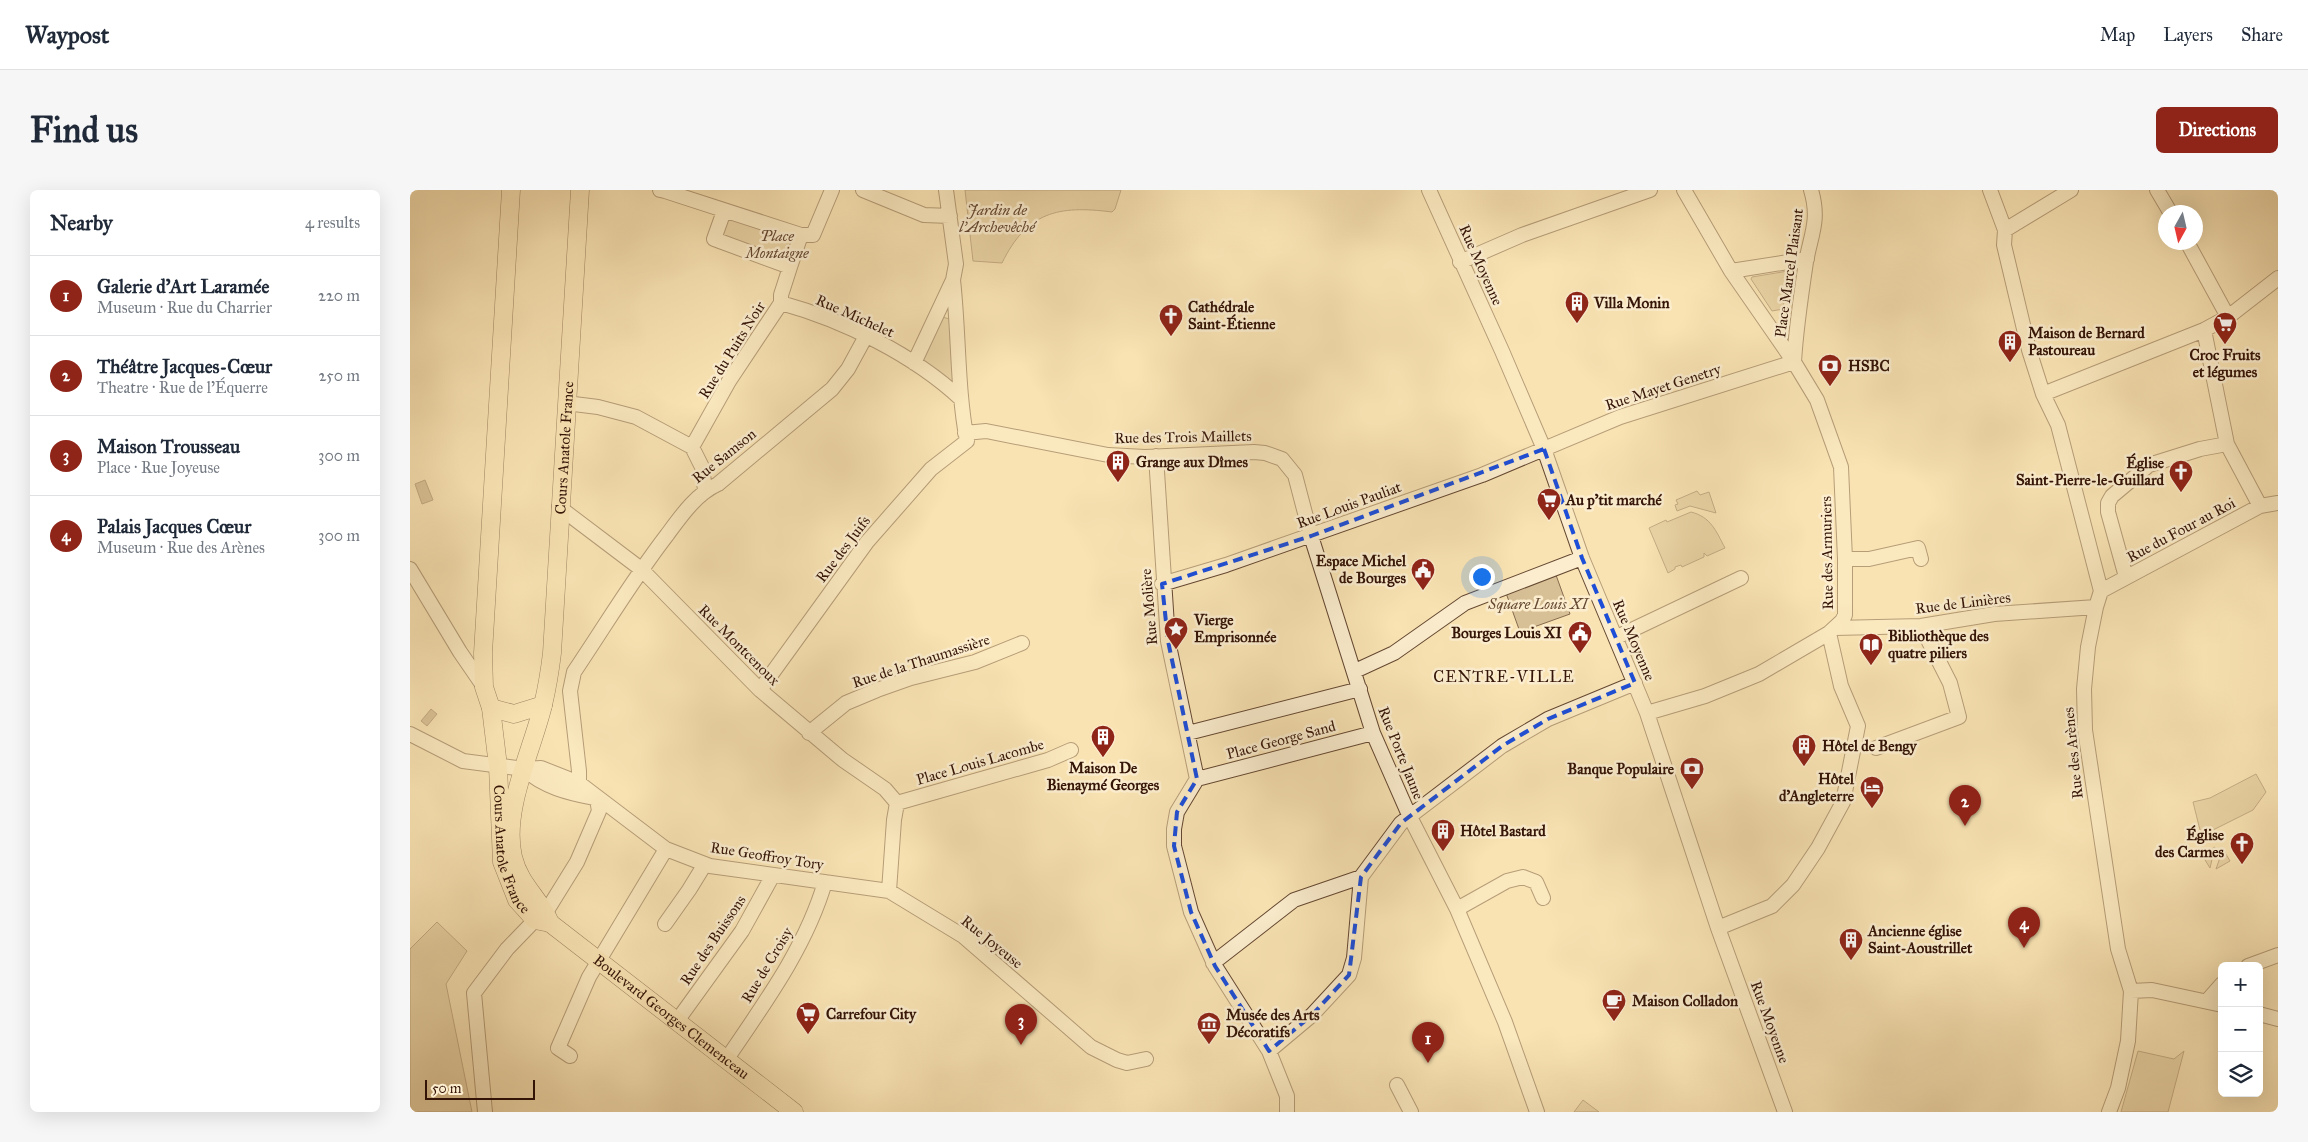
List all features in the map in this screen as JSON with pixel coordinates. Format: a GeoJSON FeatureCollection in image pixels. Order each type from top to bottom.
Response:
{"type":"FeatureCollection","features":[{"type":"Feature","properties":{"kind":"main road","name":"Cours Anatole France"},"geometry":{"type":"LineString","coordinates":[[511,190],[482,653],[484,687],[491,708],[498,766],[502,862],[517,900],[543,918]]}},
{"type":"Feature","properties":{"kind":"main road","name":"Cours Anatole France"},"geometry":{"type":"LineString","coordinates":[[543,918],[519,876],[512,852],[512,820],[542,706],[552,653],[580,190]]}},
{"type":"Feature","properties":{"kind":"main road"},"geometry":{"type":"LineString","coordinates":[[491,708],[514,714],[542,706]]}},
{"type":"Feature","properties":{"kind":"main road","name":"Boulevard Georges Clemenceau"},"geometry":{"type":"LineString","coordinates":[[543,918],[794,1112]]}},
{"type":"Feature","properties":{"kind":"street"},"geometry":{"type":"LineString","coordinates":[[660,190],[801,236],[813,235],[832,190]]}},
{"type":"Feature","properties":{"kind":"street"},"geometry":{"type":"LineString","coordinates":[[863,190],[924,215],[950,216]]}},
{"type":"Feature","properties":{"kind":"street"},"geometry":{"type":"LineString","coordinates":[[946,190],[956,264],[953,280],[961,399],[966,437]]}},
{"type":"Feature","properties":{"kind":"street","name":"Rue Moyenne"},"geometry":{"type":"LineString","coordinates":[[1429,190],[1502,351],[1544,450],[1582,558],[1648,714],[1718,928],[1785,1112]]}},
{"type":"Feature","properties":{"kind":"street"},"geometry":{"type":"LineString","coordinates":[[1460,262],[1522,235],[1650,190]]}},
{"type":"Feature","properties":{"kind":"street","name":"Rue des Armuriers"},"geometry":{"type":"LineString","coordinates":[[1684,190],[1731,271],[1794,362],[1817,400],[1841,468],[1845,559],[1845,615],[1832,630]]}},
{"type":"Feature","properties":{"kind":"street","name":"Place Marcel Plaisant"},"geometry":{"type":"LineString","coordinates":[[1794,362],[1795,332],[1807,258],[1814,232],[1815,204],[1811,190]]}},
{"type":"Feature","properties":{"kind":"street"},"geometry":{"type":"LineString","coordinates":[[1990,190],[2005,230],[2004,245],[2021,321],[2043,394],[2058,425],[2102,591]]}},
{"type":"Feature","properties":{"kind":"street"},"geometry":{"type":"LineString","coordinates":[[2005,230],[2071,190]]}},
{"type":"Feature","properties":{"kind":"street"},"geometry":{"type":"LineString","coordinates":[[2157,190],[2166,205]]}},
{"type":"Feature","properties":{"kind":"street"},"geometry":{"type":"LineString","coordinates":[[724,211],[714,239],[790,267],[801,236]]}},
{"type":"Feature","properties":{"kind":"street"},"geometry":{"type":"LineString","coordinates":[[2191,250],[2228,317]]}},
{"type":"Feature","properties":{"kind":"street"},"geometry":{"type":"LineString","coordinates":[[1731,271],[1807,258]]}},
{"type":"Feature","properties":{"kind":"street","name":"Rue du Puits Noir"},"geometry":{"type":"LineString","coordinates":[[692,447],[729,381],[781,303],[781,295],[790,267]]}},
{"type":"Feature","properties":{"kind":"street"},"geometry":{"type":"LineString","coordinates":[[2043,394],[2204,330],[2228,317],[2278,278]]}},
{"type":"Feature","properties":{"kind":"street"},"geometry":{"type":"LineString","coordinates":[[914,363],[953,280]]}},
{"type":"Feature","properties":{"kind":"street","name":"Rue Michelet"},"geometry":{"type":"LineString","coordinates":[[781,303],[866,336],[914,363],[945,384],[961,399]]}},
{"type":"Feature","properties":{"kind":"street"},"geometry":{"type":"LineString","coordinates":[[2204,330],[2227,444],[2260,506]]}},
{"type":"Feature","properties":{"kind":"street","name":"Rue Samson"},"geometry":{"type":"LineString","coordinates":[[578,784],[580,771],[570,691],[574,672],[641,569],[705,490],[718,484],[832,389],[848,369],[866,336]]}},
{"type":"Feature","properties":{"kind":"street","name":"Rue Mayet Genetry"},"geometry":{"type":"LineString","coordinates":[[1544,450],[1620,417],[1794,362]]}},
{"type":"Feature","properties":{"kind":"street"},"geometry":{"type":"LineString","coordinates":[[566,403],[598,407],[636,417],[692,447],[702,468],[705,490]]}},
{"type":"Feature","properties":{"kind":"street","name":"Rue des Trois Maillets"},"geometry":{"type":"LineString","coordinates":[[966,437],[986,431],[1108,456],[1254,452],[1265,453],[1282,459]]}},
{"type":"Feature","properties":{"kind":"street","name":"Rue des Juifs"},"geometry":{"type":"LineString","coordinates":[[760,690],[867,542],[931,469],[966,437]]}},
{"type":"Feature","properties":{"kind":"street"},"geometry":{"type":"LineString","coordinates":[[2126,577],[2108,512],[2108,503],[2112,496],[2149,466],[2200,449],[2227,444]]}},
{"type":"Feature","properties":{"kind":"street","name":"Rue Louis Pauliat"},"geometry":{"type":"LineString","coordinates":[[1162,584],[1311,536],[1482,475],[1544,450]]}},
{"type":"Feature","properties":{"kind":"street","name":"Rue Molière"},"geometry":{"type":"LineString","coordinates":[[1156,456],[1162,584],[1168,641],[1197,779]]}},
{"type":"Feature","properties":{"kind":"street","name":"Rue Porte Jaune"},"geometry":{"type":"LineString","coordinates":[[1282,459],[1295,475],[1311,536],[1373,733],[1409,815],[1457,909],[1505,1022],[1537,1112]]}},
{"type":"Feature","properties":{"kind":"street","name":"Rue du Four au Roi"},"geometry":{"type":"LineString","coordinates":[[2102,591],[2260,506],[2278,503]]}},
{"type":"Feature","properties":{"kind":"street","name":"Rue Montcenoux"},"geometry":{"type":"LineString","coordinates":[[560,507],[641,569],[760,690],[809,733],[885,789],[897,803]]}},
{"type":"Feature","properties":{"kind":"street"},"geometry":{"type":"LineString","coordinates":[[1845,559],[1870,559],[1918,548],[1921,559]]}},
{"type":"Feature","properties":{"kind":"street"},"geometry":{"type":"LineString","coordinates":[[1355,671],[1394,653],[1465,603],[1582,558]]}},
{"type":"Feature","properties":{"kind":"street"},"geometry":{"type":"LineString","coordinates":[[410,569],[460,652],[484,687]]}},
{"type":"Feature","properties":{"kind":"street"},"geometry":{"type":"LineString","coordinates":[[1617,637],[1742,578]]}},
{"type":"Feature","properties":{"kind":"street","name":"Rue des Arènes"},"geometry":{"type":"LineString","coordinates":[[2102,591],[2096,607],[2084,689],[2085,730],[2118,948],[2131,991],[2128,1041],[2118,1088],[2109,1112]]}},
{"type":"Feature","properties":{"kind":"street","name":"Rue de Linières"},"geometry":{"type":"LineString","coordinates":[[1832,630],[1921,626],[1994,614],[2096,607]]}},
{"type":"Feature","properties":{"kind":"street"},"geometry":{"type":"LineString","coordinates":[[1876,748],[1959,717],[1950,683],[1921,626]]}},
{"type":"Feature","properties":{"kind":"street"},"geometry":{"type":"LineString","coordinates":[[1648,714],[1705,696],[1759,674],[1832,630],[1842,686],[1858,726],[1843,802],[1818,848],[1793,885],[1772,906],[1718,928]]}},
{"type":"Feature","properties":{"kind":"street","name":"Rue de la Thaumassière"},"geometry":{"type":"LineString","coordinates":[[809,733],[846,703],[869,693],[911,678],[975,662],[1022,643]]}},
{"type":"Feature","properties":{"kind":"street"},"geometry":{"type":"LineString","coordinates":[[1269,1051],[1312,1015],[1349,975],[1354,958],[1361,877],[1390,834],[1409,815],[1502,746],[1548,719],[1635,683]]}},
{"type":"Feature","properties":{"kind":"street","name":"Place George Sand"},"geometry":{"type":"LineString","coordinates":[[1188,733],[1360,689]]}},
{"type":"Feature","properties":{"kind":"street","name":"Place George Sand"},"geometry":{"type":"LineString","coordinates":[[1197,779],[1373,733]]}},
{"type":"Feature","properties":{"kind":"street","name":"Rue Geoffroy Tory"},"geometry":{"type":"LineString","coordinates":[[410,734],[463,761],[524,769],[541,768],[578,784],[666,849],[705,864],[889,891]]}},
{"type":"Feature","properties":{"kind":"street","name":"Place Louis Lacombe"},"geometry":{"type":"LineString","coordinates":[[897,803],[1048,760],[1071,750]]}},
{"type":"Feature","properties":{"kind":"street"},"geometry":{"type":"LineString","coordinates":[[485,1112],[474,994],[495,964],[543,918],[577,862],[599,811],[597,799],[573,794],[536,780],[524,769]]}},
{"type":"Feature","properties":{"kind":"street"},"geometry":{"type":"LineString","coordinates":[[1197,779],[1177,812],[1174,846],[1191,912],[1214,963],[1269,1051],[1287,1096],[1287,1107]]}},
{"type":"Feature","properties":{"kind":"street"},"geometry":{"type":"LineString","coordinates":[[889,891],[897,803]]}},
{"type":"Feature","properties":{"kind":"street"},"geometry":{"type":"LineString","coordinates":[[570,1056],[558,1048],[589,976],[666,849]]}},
{"type":"Feature","properties":{"kind":"street"},"geometry":{"type":"LineString","coordinates":[[664,924],[705,864]]}},
{"type":"Feature","properties":{"kind":"street","name":"Rue des Buissons"},"geometry":{"type":"LineString","coordinates":[[676,1021],[742,931],[773,875]]}},
{"type":"Feature","properties":{"kind":"street"},"geometry":{"type":"LineString","coordinates":[[1214,963],[1294,900],[1361,877]]}},
{"type":"Feature","properties":{"kind":"street"},"geometry":{"type":"LineString","coordinates":[[1457,909],[1507,881],[1523,877],[1536,882],[1543,898]]}},
{"type":"Feature","properties":{"kind":"street","name":"Rue de Croisy"},"geometry":{"type":"LineString","coordinates":[[726,1060],[804,938],[816,913],[825,882]]}},
{"type":"Feature","properties":{"kind":"street","name":"Rue Joyeuse"},"geometry":{"type":"LineString","coordinates":[[889,891],[963,936],[1091,1047],[1127,1063],[1146,1059]]}},
{"type":"Feature","properties":{"kind":"street"},"geometry":{"type":"LineString","coordinates":[[2259,962],[2278,955]]}},
{"type":"Feature","properties":{"kind":"street"},"geometry":{"type":"LineString","coordinates":[[2207,1002],[2218,989]]}},
{"type":"Feature","properties":{"kind":"street"},"geometry":{"type":"LineString","coordinates":[[2131,991],[2152,990],[2218,1004]]}},
{"type":"Feature","properties":{"kind":"street"},"geometry":{"type":"LineString","coordinates":[[2263,1015],[2278,1019]]}},
{"type":"Feature","properties":{"kind":"street"},"geometry":{"type":"LineString","coordinates":[[1397,1085],[1412,1112]]}},
{"type":"Feature","properties":{"kind":"highlighted area"},"geometry":{"type":"Polygon","coordinates":[[[1544,449],[1582,558],[1635,683],[1548,719],[1502,746],[1401,823],[1361,877],[1349,975],[1312,1015],[1269,1051],[1215,966],[1191,912],[1174,846],[1174,829],[1177,812],[1197,779],[1168,641],[1162,584],[1311,536],[1544,449]]]}},
{"type":"Feature","properties":{"kind":"green space","name":"Jardin de l'Archevêché"},"geometry":{"type":"Polygon","coordinates":[[[965,190],[1121,190],[1115,209],[1112,212],[1076,210],[1060,212],[1046,216],[1034,223],[1022,233],[1002,263],[973,261],[965,190]]]}},
{"type":"Feature","properties":{"kind":"green space","name":"Place Montaigne"},"geometry":{"type":"Polygon","coordinates":[[[724,211],[801,235],[790,267],[714,239],[724,211]]]}},
{"type":"Feature","properties":{"kind":"green space"},"geometry":{"type":"Polygon","coordinates":[[[1788,271],[1783,309],[1772,311],[1751,279],[1752,277],[1788,271]]]}},
{"type":"Feature","properties":{"kind":"green space"},"geometry":{"type":"Polygon","coordinates":[[[942,317],[950,319],[953,384],[921,363],[942,317]]]}},
{"type":"Feature","properties":{"kind":"green space"},"geometry":{"type":"Polygon","coordinates":[[[1697,491],[1700,495],[1709,492],[1716,513],[1690,506],[1677,511],[1675,505],[1678,504],[1676,500],[1697,491]]]}},
{"type":"Feature","properties":{"kind":"green space"},"geometry":{"type":"Polygon","coordinates":[[[1691,512],[1698,514],[1708,521],[1716,530],[1725,548],[1707,556],[1704,553],[1704,557],[1682,567],[1681,565],[1675,567],[1675,569],[1668,573],[1649,528],[1691,512]]]}},
{"type":"Feature","properties":{"kind":"green space","name":"Square Louis XI"},"geometry":{"type":"Polygon","coordinates":[[[1556,575],[1570,614],[1520,632],[1506,593],[1556,575]]]}},
{"type":"Feature","properties":{"kind":"green space"},"geometry":{"type":"Polygon","coordinates":[[[2256,774],[2266,792],[2253,810],[2209,832],[2200,830],[2193,802],[2210,798],[2256,774]]]}},
{"type":"Feature","properties":{"kind":"green space"},"geometry":{"type":"Polygon","coordinates":[[[2215,847],[2210,868],[2202,855],[2215,847]]]}},
{"type":"Feature","properties":{"kind":"green space"},"geometry":{"type":"Polygon","coordinates":[[[2223,849],[2230,861],[2216,869],[2223,849]]]}},
{"type":"Feature","properties":{"kind":"green space"},"geometry":{"type":"Polygon","coordinates":[[[437,922],[467,951],[446,984],[472,1112],[410,1112],[410,949],[437,922]]]}},
{"type":"Feature","properties":{"kind":"green space"},"geometry":{"type":"Polygon","coordinates":[[[2138,1051],[2174,1059],[2184,1051],[2168,1112],[2121,1112],[2138,1051]]]}},
{"type":"Feature","properties":{"kind":"green space"},"geometry":{"type":"Polygon","coordinates":[[[1583,1100],[1599,1112],[1574,1112],[1583,1100]]]}},
{"type":"Feature","properties":{"kind":"shaded area"},"geometry":{"type":"Polygon","coordinates":[[[425,480],[433,500],[422,504],[415,484],[425,480]]]}},
{"type":"Feature","properties":{"kind":"shaded area"},"geometry":{"type":"Polygon","coordinates":[[[431,709],[437,714],[427,726],[421,721],[431,709]]]}},
{"type":"Feature","properties":{"kind":"place","name":"Villa Monin"},"geometry":{"type":"Point","coordinates":[1577,324]}},
{"type":"Feature","properties":{"kind":"place","name":"Cathédrale Saint-Étienne"},"geometry":{"type":"Point","coordinates":[1171,337]}},
{"type":"Feature","properties":{"kind":"place","name":"Croc Fruits et légumes"},"geometry":{"type":"Point","coordinates":[2225,345]}},
{"type":"Feature","properties":{"kind":"place","name":"Maison de Bernard Pastoureau"},"geometry":{"type":"Point","coordinates":[2010,363]}},
{"type":"Feature","properties":{"kind":"place","name":"HSBC"},"geometry":{"type":"Point","coordinates":[1830,387]}},
{"type":"Feature","properties":{"kind":"place","name":"Grange aux Dîmes"},"geometry":{"type":"Point","coordinates":[1118,483]}},
{"type":"Feature","properties":{"kind":"place","name":"Église Saint-Pierre-le-Guillard"},"geometry":{"type":"Point","coordinates":[2181,493]}},
{"type":"Feature","properties":{"kind":"place","name":"Au p'tit marché"},"geometry":{"type":"Point","coordinates":[1549,521]}},
{"type":"Feature","properties":{"kind":"place","name":"Espace Michel de Bourges"},"geometry":{"type":"Point","coordinates":[1423,591]}},
{"type":"Feature","properties":{"kind":"place","name":"Vierge Emprisonnée"},"geometry":{"type":"Point","coordinates":[1176,650]}},
{"type":"Feature","properties":{"kind":"place","name":"Bourges Louis XI"},"geometry":{"type":"Point","coordinates":[1580,654]}},
{"type":"Feature","properties":{"kind":"place","name":"Bibliothèque des quatre piliers"},"geometry":{"type":"Point","coordinates":[1871,666]}},
{"type":"Feature","properties":{"kind":"place","name":"Maison De Bienaymé Georges"},"geometry":{"type":"Point","coordinates":[1103,758]}},
{"type":"Feature","properties":{"kind":"place","name":"Hôtel de Bengy"},"geometry":{"type":"Point","coordinates":[1804,767]}},
{"type":"Feature","properties":{"kind":"place","name":"Banque Populaire"},"geometry":{"type":"Point","coordinates":[1692,790]}},
{"type":"Feature","properties":{"kind":"place","name":"Hôtel d'Angleterre"},"geometry":{"type":"Point","coordinates":[1872,809]}},
{"type":"Feature","properties":{"kind":"place","name":"Théâtre Jacques-Cœur"},"geometry":{"type":"Point","coordinates":[1965,826]}},
{"type":"Feature","properties":{"kind":"place","name":"Hôtel Bastard"},"geometry":{"type":"Point","coordinates":[1443,852]}},
{"type":"Feature","properties":{"kind":"place","name":"Église des Carmes"},"geometry":{"type":"Point","coordinates":[2242,865]}},
{"type":"Feature","properties":{"kind":"place","name":"Palais Jacques Cœur"},"geometry":{"type":"Point","coordinates":[2024,948]}},
{"type":"Feature","properties":{"kind":"place","name":"Ancienne église Saint-Aoustrillet"},"geometry":{"type":"Point","coordinates":[1851,961]}},
{"type":"Feature","properties":{"kind":"place","name":"Maison Colladon"},"geometry":{"type":"Point","coordinates":[1614,1022]}},
{"type":"Feature","properties":{"kind":"place","name":"Carrefour City"},"geometry":{"type":"Point","coordinates":[808,1035]}},
{"type":"Feature","properties":{"kind":"place","name":"Maison Trousseau"},"geometry":{"type":"Point","coordinates":[1021,1045]}},
{"type":"Feature","properties":{"kind":"place","name":"Musée des Arts Décoratifs"},"geometry":{"type":"Point","coordinates":[1209,1045]}},
{"type":"Feature","properties":{"kind":"place","name":"Galerie d'Art Laramée"},"geometry":{"type":"Point","coordinates":[1428,1063]}},
{"type":"Feature","properties":{"kind":"district","name":"CENTRE-VILLE"},"geometry":{"type":"Point","coordinates":[1504,676]}}]}
